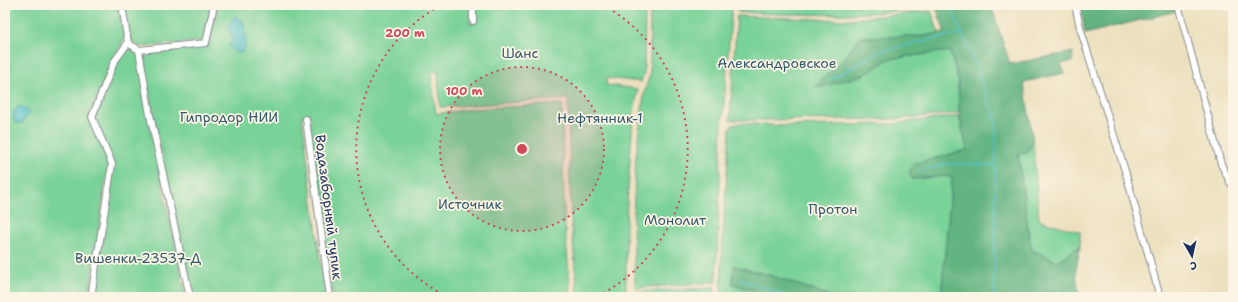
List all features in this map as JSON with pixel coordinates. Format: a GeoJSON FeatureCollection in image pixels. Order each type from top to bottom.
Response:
{"type":"FeatureCollection","features":[{"type":"Feature","properties":{"kind":"street"},"geometry":{"type":"LineString","coordinates":[[91,297],[112,164],[92,117],[114,62],[128,43],[122,5]]}},
{"type":"Feature","properties":{"kind":"street"},"geometry":{"type":"LineString","coordinates":[[128,43],[139,50],[206,43],[214,5]]}},
{"type":"Feature","properties":{"kind":"street"},"geometry":{"type":"LineString","coordinates":[[473,5],[473,21]]}},
{"type":"Feature","properties":{"kind":"street"},"geometry":{"type":"LineString","coordinates":[[1075,5],[1081,31],[1126,174],[1160,297]]}},
{"type":"Feature","properties":{"kind":"street"},"geometry":{"type":"LineString","coordinates":[[1178,5],[1221,164],[1231,184],[1233,185]]}},
{"type":"Feature","properties":{"kind":"street"},"geometry":{"type":"LineString","coordinates":[[139,50],[150,115],[190,297]]}},
{"type":"Feature","properties":{"kind":"street","name":"Водазаборный тупик"},"geometry":{"type":"LineString","coordinates":[[306,119],[330,297]]}},
{"type":"Feature","properties":{"kind":"green space"},"geometry":{"type":"Polygon","coordinates":[[[5,5],[118,5],[124,40],[114,58],[88,115],[108,163],[89,297],[5,297],[5,5]]]}},
{"type":"Feature","properties":{"kind":"green space"},"geometry":{"type":"Polygon","coordinates":[[[124,5],[210,5],[204,41],[139,47],[129,38],[124,5]]]}},
{"type":"Feature","properties":{"kind":"green space"},"geometry":{"type":"Polygon","coordinates":[[[218,5],[471,5],[470,24],[474,23],[476,5],[645,5],[644,73],[641,82],[607,78],[606,85],[638,89],[633,116],[626,219],[626,297],[578,297],[571,220],[568,100],[440,107],[438,71],[431,72],[436,114],[471,109],[562,104],[564,217],[571,297],[333,297],[308,115],[302,116],[322,275],[327,297],[193,297],[154,119],[143,54],[208,45],[218,5]]]}},
{"type":"Feature","properties":{"kind":"green space","name":"Монолит"},"geometry":{"type":"Polygon","coordinates":[[[650,5],[732,5],[722,126],[716,282],[635,288],[633,221],[636,156],[644,94],[650,74],[650,5]]]}},
{"type":"Feature","properties":{"kind":"green space"},"geometry":{"type":"Polygon","coordinates":[[[739,5],[928,5],[928,7],[856,14],[810,15],[738,12],[739,5]]]}},
{"type":"Feature","properties":{"kind":"green space"},"geometry":{"type":"Polygon","coordinates":[[[935,5],[991,5],[1010,64],[1073,52],[1072,62],[1061,64],[1065,73],[1024,82],[1033,141],[1027,153],[1018,154],[1032,250],[1057,261],[1080,246],[1076,271],[1079,297],[941,297],[952,178],[946,176],[912,179],[909,171],[913,164],[967,150],[959,113],[958,80],[950,51],[888,59],[864,75],[818,88],[816,85],[843,60],[860,37],[923,36],[945,32],[935,5]]]}},
{"type":"Feature","properties":{"kind":"green space"},"geometry":{"type":"Polygon","coordinates":[[[1081,5],[1174,5],[1176,11],[1085,34],[1081,5]]]}},
{"type":"Feature","properties":{"kind":"green space","name":"Александровское"},"geometry":{"type":"Polygon","coordinates":[[[931,11],[939,34],[923,36],[860,37],[843,60],[816,85],[864,75],[888,59],[950,51],[958,80],[959,113],[898,119],[730,120],[737,16],[840,20],[931,11]]]}},
{"type":"Feature","properties":{"kind":"green space","name":"Вишенки-23537-Д"},"geometry":{"type":"Polygon","coordinates":[[[129,48],[139,56],[150,128],[186,297],[93,297],[114,163],[94,118],[115,65],[129,48]]]}},
{"type":"Feature","properties":{"kind":"green space","name":"Протон"},"geometry":{"type":"Polygon","coordinates":[[[959,116],[967,150],[913,164],[912,179],[946,176],[952,178],[941,297],[834,297],[772,276],[734,266],[733,284],[778,297],[721,297],[722,250],[730,129],[732,125],[742,123],[783,126],[891,124],[959,116]]]}},
{"type":"Feature","properties":{"kind":"green space"},"geometry":{"type":"Polygon","coordinates":[[[1033,141],[1039,220],[1080,232],[1080,246],[1057,261],[1032,250],[1029,236],[1018,153],[1027,153],[1033,141]]]}},
{"type":"Feature","properties":{"kind":"green space"},"geometry":{"type":"Polygon","coordinates":[[[734,266],[772,276],[834,297],[778,297],[732,284],[734,266]]]}},
{"type":"Feature","properties":{"kind":"green space"},"geometry":{"type":"Polygon","coordinates":[[[714,288],[715,297],[631,297],[631,292],[714,288]]]}},
{"type":"Feature","properties":{"kind":"water"},"geometry":{"type":"Polygon","coordinates":[[[235,16],[244,22],[246,42],[241,53],[235,52],[229,45],[233,38],[228,26],[235,16]]]}},
{"type":"Feature","properties":{"kind":"water"},"geometry":{"type":"Polygon","coordinates":[[[19,106],[24,108],[29,113],[22,123],[15,123],[13,113],[19,106]]]}},
{"type":"Feature","properties":{"kind":"waterway"},"geometry":{"type":"LineString","coordinates":[[950,5],[996,121],[994,297]]}},
{"type":"Feature","properties":{"kind":"waterway"},"geometry":{"type":"LineString","coordinates":[[831,79],[881,51],[962,33]]}},
{"type":"Feature","properties":{"kind":"waterway"},"geometry":{"type":"LineString","coordinates":[[919,171],[946,164],[994,165]]}},
{"type":"Feature","properties":{"kind":"waterway"},"geometry":{"type":"LineString","coordinates":[[739,278],[789,297]]}},
{"type":"Feature","properties":{"kind":"park label","name":"Шанс"},"geometry":{"type":"Point","coordinates":[520,53]}},
{"type":"Feature","properties":{"kind":"park label","name":"Гипродор НИИ"},"geometry":{"type":"Point","coordinates":[229,117]}},
{"type":"Feature","properties":{"kind":"park label","name":"Нефтянник-1"},"geometry":{"type":"Point","coordinates":[600,118]}},
{"type":"Feature","properties":{"kind":"park label","name":"Источник"},"geometry":{"type":"Point","coordinates":[470,204]}}]}
